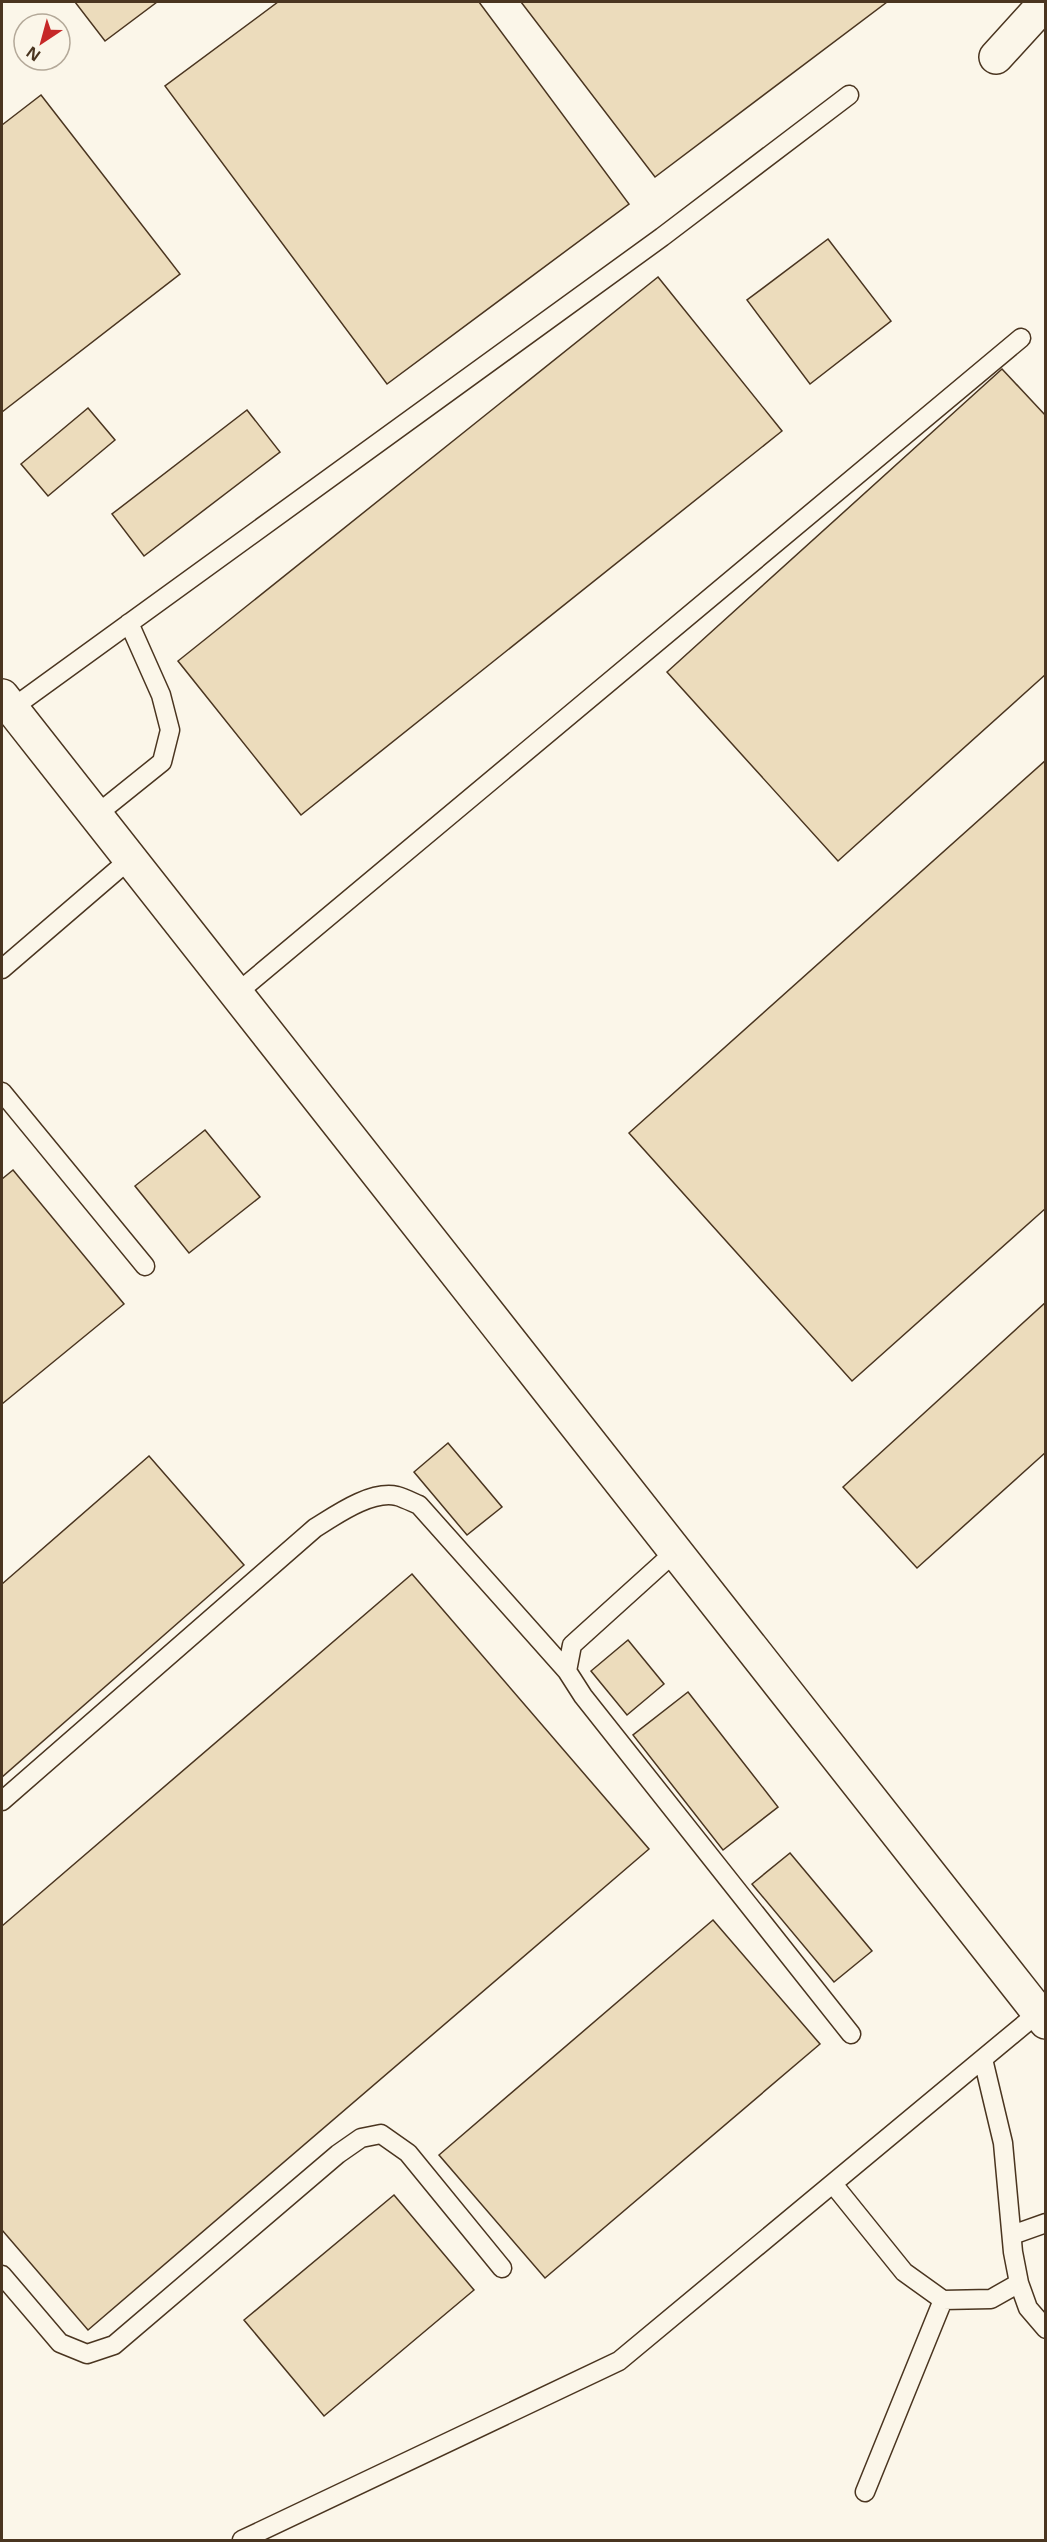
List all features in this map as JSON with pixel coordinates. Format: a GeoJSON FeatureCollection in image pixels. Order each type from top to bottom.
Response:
{"type":"FeatureCollection","features":[{"type":"Feature","properties":{"kind":"street"},"geometry":{"type":"LineString","coordinates":[[996,57],[1046,2]]}},
{"type":"Feature","properties":{"kind":"street"},"geometry":{"type":"LineString","coordinates":[[6,702],[1043,2014]]}},
{"type":"Feature","properties":{"kind":"lane"},"geometry":{"type":"LineString","coordinates":[[6,702],[129,623],[652,244],[849,95]]}},
{"type":"Feature","properties":{"kind":"lane"},"geometry":{"type":"LineString","coordinates":[[237,993],[1021,338]]}},
{"type":"Feature","properties":{"kind":"lane"},"geometry":{"type":"LineString","coordinates":[[96,815],[162,762],[170,730],[161,695],[129,623]]}},
{"type":"Feature","properties":{"kind":"lane"},"geometry":{"type":"LineString","coordinates":[[2,969],[130,859]]}},
{"type":"Feature","properties":{"kind":"lane"},"geometry":{"type":"LineString","coordinates":[[2,1092],[145,1266]]}},
{"type":"Feature","properties":{"kind":"lane"},"geometry":{"type":"LineString","coordinates":[[2,1801],[315,1528],[345,1509],[370,1499],[396,1496],[419,1505],[567,1671],[583,1696],[851,2034]]}},
{"type":"Feature","properties":{"kind":"lane"},"geometry":{"type":"LineString","coordinates":[[567,1671],[572,1645],[676,1551]]}},
{"type":"Feature","properties":{"kind":"lane"},"geometry":{"type":"LineString","coordinates":[[242,2541],[618,2361],[983,2059],[1043,2014]]}},
{"type":"Feature","properties":{"kind":"lane"},"geometry":{"type":"LineString","coordinates":[[983,2059],[1004,2143],[1012,2235],[1019,2283],[1028,2308],[1046,2329]]}},
{"type":"Feature","properties":{"kind":"lane"},"geometry":{"type":"LineString","coordinates":[[2,2275],[60,2343],[87,2354],[114,2345],[338,2154],[361,2138],[381,2134],[408,2153],[502,2268]]}},
{"type":"Feature","properties":{"kind":"lane"},"geometry":{"type":"LineString","coordinates":[[833,2184],[904,2272],[943,2300],[992,2299],[1019,2283]]}},
{"type":"Feature","properties":{"kind":"lane"},"geometry":{"type":"LineString","coordinates":[[1012,2235],[1046,2223]]}},
{"type":"Feature","properties":{"kind":"lane"},"geometry":{"type":"LineString","coordinates":[[865,2492],[943,2300]]}},
{"type":"Feature","properties":{"kind":"building"},"geometry":{"type":"Polygon","coordinates":[[[75,2],[157,2],[105,41],[75,2]]]}},
{"type":"Feature","properties":{"kind":"building"},"geometry":{"type":"Polygon","coordinates":[[[278,2],[479,2],[629,204],[387,384],[165,86],[278,2]]]}},
{"type":"Feature","properties":{"kind":"building"},"geometry":{"type":"Polygon","coordinates":[[[521,2],[887,2],[655,177],[521,2]]]}},
{"type":"Feature","properties":{"kind":"building"},"geometry":{"type":"Polygon","coordinates":[[[41,95],[180,274],[2,412],[2,125],[41,95]]]}},
{"type":"Feature","properties":{"kind":"building"},"geometry":{"type":"Polygon","coordinates":[[[828,239],[891,321],[810,384],[747,300],[828,239]]]}},
{"type":"Feature","properties":{"kind":"building"},"geometry":{"type":"Polygon","coordinates":[[[658,277],[782,431],[301,815],[178,661],[658,277]]]}},
{"type":"Feature","properties":{"kind":"building"},"geometry":{"type":"Polygon","coordinates":[[[1002,369],[1046,416],[1046,674],[838,861],[667,672],[1002,369]]]}},
{"type":"Feature","properties":{"kind":"building"},"geometry":{"type":"Polygon","coordinates":[[[88,408],[115,440],[48,496],[21,464],[88,408]]]}},
{"type":"Feature","properties":{"kind":"building"},"geometry":{"type":"Polygon","coordinates":[[[247,410],[280,452],[144,556],[112,514],[247,410]]]}},
{"type":"Feature","properties":{"kind":"building"},"geometry":{"type":"Polygon","coordinates":[[[1046,760],[1046,1208],[852,1381],[629,1133],[1046,760]]]}},
{"type":"Feature","properties":{"kind":"building"},"geometry":{"type":"Polygon","coordinates":[[[205,1130],[260,1197],[189,1253],[135,1186],[205,1130]]]}},
{"type":"Feature","properties":{"kind":"building"},"geometry":{"type":"Polygon","coordinates":[[[13,1170],[124,1304],[2,1404],[2,1179],[13,1170]]]}},
{"type":"Feature","properties":{"kind":"building"},"geometry":{"type":"Polygon","coordinates":[[[1046,1302],[1046,1452],[917,1568],[843,1487],[1046,1302]]]}},
{"type":"Feature","properties":{"kind":"building"},"geometry":{"type":"Polygon","coordinates":[[[448,1443],[502,1507],[467,1535],[414,1472],[448,1443]]]}},
{"type":"Feature","properties":{"kind":"building"},"geometry":{"type":"Polygon","coordinates":[[[149,1456],[244,1565],[2,1777],[2,1584],[149,1456]]]}},
{"type":"Feature","properties":{"kind":"building"},"geometry":{"type":"Polygon","coordinates":[[[412,1574],[649,1849],[88,2330],[2,2230],[2,1926],[412,1574]]]}},
{"type":"Feature","properties":{"kind":"building"},"geometry":{"type":"Polygon","coordinates":[[[628,1640],[664,1684],[627,1715],[591,1671],[628,1640]]]}},
{"type":"Feature","properties":{"kind":"building"},"geometry":{"type":"Polygon","coordinates":[[[688,1692],[778,1807],[723,1850],[633,1735],[688,1692]]]}},
{"type":"Feature","properties":{"kind":"building"},"geometry":{"type":"Polygon","coordinates":[[[790,1853],[872,1951],[834,1982],[752,1884],[790,1853]]]}},
{"type":"Feature","properties":{"kind":"building"},"geometry":{"type":"Polygon","coordinates":[[[713,1920],[820,2044],[545,2278],[439,2155],[713,1920]]]}},
{"type":"Feature","properties":{"kind":"building"},"geometry":{"type":"Polygon","coordinates":[[[394,2195],[474,2290],[324,2416],[244,2320],[394,2195]]]}}]}
